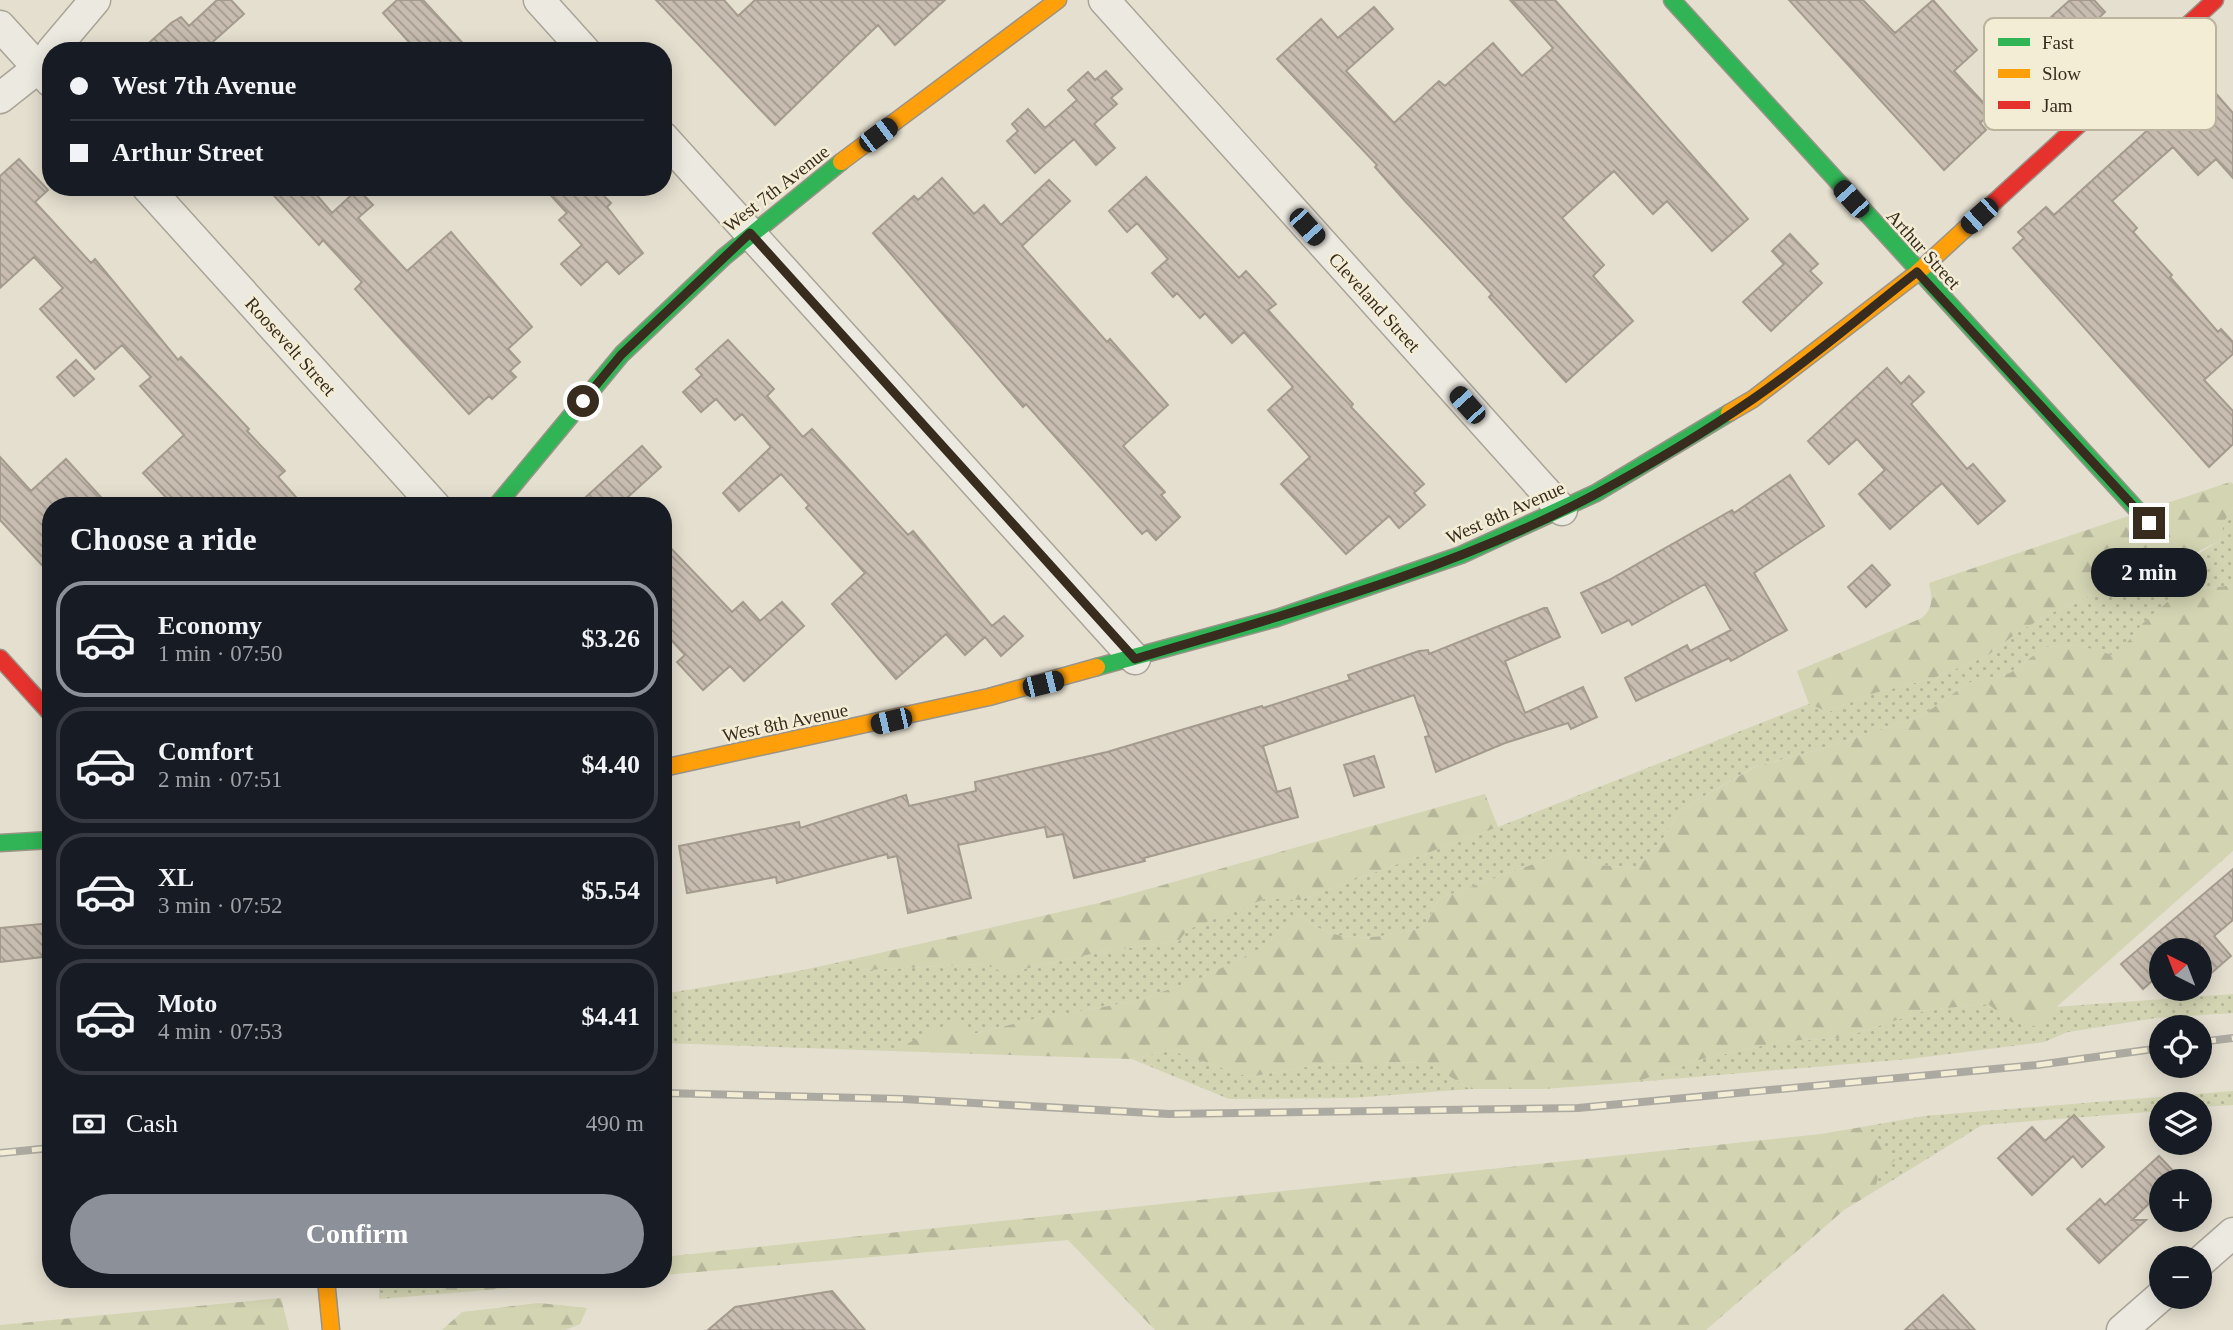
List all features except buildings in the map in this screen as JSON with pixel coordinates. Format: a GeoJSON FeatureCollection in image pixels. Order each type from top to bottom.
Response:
{"type":"FeatureCollection","features":[{"type":"Feature","properties":{"kind":"street"},"geometry":{"type":"LineString","coordinates":[[64,42],[95,0]]}},
{"type":"Feature","properties":{"kind":"street"},"geometry":{"type":"LineString","coordinates":[[539,0],[577,42]]}},
{"type":"Feature","properties":{"kind":"street","name":"West 7th Avenue"},"geometry":{"type":"LineString","coordinates":[[503,497],[621,355],[750,233],[1058,0]]}},
{"type":"Feature","properties":{"kind":"street","name":"Cleveland Street"},"geometry":{"type":"LineString","coordinates":[[1104,0],[1562,510]]}},
{"type":"Feature","properties":{"kind":"street","name":"Arthur Street"},"geometry":{"type":"LineString","coordinates":[[1672,0],[1917,272],[2149,523]]}},
{"type":"Feature","properties":{"kind":"street","name":"West 8th Avenue"},"geometry":{"type":"LineString","coordinates":[[2194,18],[2214,0]]}},
{"type":"Feature","properties":{"kind":"street"},"geometry":{"type":"LineString","coordinates":[[0,26],[42,58]]}},
{"type":"Feature","properties":{"kind":"street"},"geometry":{"type":"LineString","coordinates":[[0,98],[42,67]]}},
{"type":"Feature","properties":{"kind":"street","name":"West 8th Avenue"},"geometry":{"type":"LineString","coordinates":[[672,764],[891,721],[1135,659],[1278,618],[1422,569],[1562,510],[1596,494],[1753,399],[1917,272],[2072,130]]}},
{"type":"Feature","properties":{"kind":"street"},"geometry":{"type":"LineString","coordinates":[[672,147],[1135,659]]}},
{"type":"Feature","properties":{"kind":"street","name":"Roosevelt Street"},"geometry":{"type":"LineString","coordinates":[[155,196],[427,497]]}},
{"type":"Feature","properties":{"kind":"street"},"geometry":{"type":"LineString","coordinates":[[0,658],[42,704]]}},
{"type":"Feature","properties":{"kind":"street"},"geometry":{"type":"LineString","coordinates":[[0,844],[42,840]]}},
{"type":"Feature","properties":{"kind":"street"},"geometry":{"type":"LineString","coordinates":[[2212,1253],[2231,1239]]}},
{"type":"Feature","properties":{"kind":"street"},"geometry":{"type":"LineString","coordinates":[[327,1288],[331,1330]]}},
{"type":"Feature","properties":{"kind":"street"},"geometry":{"type":"LineString","coordinates":[[2122,1330],[2149,1306]]}},
{"type":"Feature","properties":{"kind":"green space"},"geometry":{"type":"Polygon","coordinates":[[[2230,482],[2233,484],[2233,507],[2225,520],[2219,541],[2197,552],[2171,573],[2145,587],[2105,591],[2059,609],[2018,632],[1987,656],[1934,678],[1871,694],[1828,712],[1809,704],[1797,671],[1922,618],[1929,610],[1931,602],[1929,583],[2230,482]]]}},
{"type":"Feature","properties":{"kind":"green space"},"geometry":{"type":"Polygon","coordinates":[[[2233,507],[2233,585],[2179,592],[2143,623],[2116,657],[2078,645],[2045,647],[2010,673],[1968,683],[1923,715],[1825,748],[1754,767],[1680,810],[1661,842],[1636,868],[1600,865],[1566,852],[1438,899],[1425,927],[1375,937],[1343,936],[1328,932],[1299,914],[1262,948],[1201,978],[1136,1001],[1025,1021],[973,1034],[924,1038],[892,1051],[672,1043],[672,992],[858,958],[868,970],[983,964],[1007,973],[1100,952],[1179,941],[1186,930],[1267,898],[1300,900],[1498,827],[1809,704],[1828,712],[1871,694],[1934,678],[1987,656],[2018,632],[2059,609],[2105,591],[2145,587],[2219,541],[2225,520],[2233,507]]]}},
{"type":"Feature","properties":{"kind":"green space"},"geometry":{"type":"Polygon","coordinates":[[[2233,585],[2233,851],[2035,1026],[2011,1022],[1988,1004],[1927,1010],[1842,1038],[1783,1041],[1698,1060],[1636,1082],[1544,1089],[1470,1089],[1426,1062],[1323,1064],[1249,1077],[1170,1050],[1132,1059],[892,1051],[956,1020],[974,1034],[1025,1021],[1136,1001],[1201,978],[1262,948],[1299,914],[1327,932],[1343,936],[1375,937],[1425,927],[1438,899],[1566,852],[1600,865],[1636,868],[1661,842],[1680,810],[1755,767],[1825,748],[1923,715],[1968,683],[2010,673],[2045,647],[2078,645],[2116,656],[2143,623],[2179,592],[2233,585]]]}},
{"type":"Feature","properties":{"kind":"green space"},"geometry":{"type":"Polygon","coordinates":[[[1485,794],[1498,827],[1300,900],[1267,898],[1187,930],[1179,941],[1100,952],[1007,973],[983,964],[868,970],[858,958],[1099,903],[1485,794]]]}},
{"type":"Feature","properties":{"kind":"green space"},"geometry":{"type":"Polygon","coordinates":[[[2233,994],[2233,1013],[2149,1015],[2149,1019],[2068,1032],[2044,1042],[1909,1059],[1636,1082],[1698,1060],[1783,1041],[1842,1038],[1927,1010],[1988,1004],[2034,1026],[2054,1007],[2149,1000],[2212,1001],[2212,996],[2233,994]]]}},
{"type":"Feature","properties":{"kind":"green space"},"geometry":{"type":"Polygon","coordinates":[[[1170,1050],[1249,1077],[1323,1064],[1426,1062],[1470,1089],[1352,1098],[1229,1099],[1132,1059],[1170,1050]]]}},
{"type":"Feature","properties":{"kind":"green space"},"geometry":{"type":"Polygon","coordinates":[[[2233,1091],[2233,1105],[2212,1106],[2212,1093],[2233,1091]]]}},
{"type":"Feature","properties":{"kind":"green space"},"geometry":{"type":"Polygon","coordinates":[[[2149,1098],[2149,1112],[1982,1125],[1875,1191],[1878,1177],[1862,1127],[1924,1116],[2149,1098]]]}},
{"type":"Feature","properties":{"kind":"green space"},"geometry":{"type":"Polygon","coordinates":[[[1862,1127],[1881,1140],[1895,1160],[1878,1177],[1875,1191],[1844,1210],[1706,1330],[1155,1330],[1068,1240],[672,1274],[672,1256],[1821,1134],[1862,1127]]]}},
{"type":"Feature","properties":{"kind":"green space"},"geometry":{"type":"Polygon","coordinates":[[[379,1288],[441,1288],[441,1294],[379,1299],[379,1288]]]}},
{"type":"Feature","properties":{"kind":"green space"},"geometry":{"type":"Polygon","coordinates":[[[441,1288],[509,1288],[441,1294],[441,1288]]]}},
{"type":"Feature","properties":{"kind":"green space"},"geometry":{"type":"Polygon","coordinates":[[[281,1298],[289,1330],[0,1330],[0,1325],[281,1298]]]}},
{"type":"Feature","properties":{"kind":"green space"},"geometry":{"type":"Polygon","coordinates":[[[539,1303],[587,1308],[580,1324],[565,1330],[442,1330],[462,1312],[539,1303]]]}},
{"type":"Feature","properties":{"kind":"railway"},"geometry":{"type":"LineString","coordinates":[[2212,1041],[2233,1038]]}},
{"type":"Feature","properties":{"kind":"railway"},"geometry":{"type":"LineString","coordinates":[[672,1093],[903,1099],[1169,1114],[1578,1108],[2037,1065],[2149,1050]]}},
{"type":"Feature","properties":{"kind":"railway"},"geometry":{"type":"LineString","coordinates":[[0,1153],[42,1149]]}},
{"type":"Feature","properties":{"kind":"traffic: fast"},"geometry":{"type":"LineString","coordinates":[[1672,0],[2149,523]]}},
{"type":"Feature","properties":{"kind":"traffic: fast"},"geometry":{"type":"LineString","coordinates":[[503,497],[622,354],[724,257],[841,162]]}},
{"type":"Feature","properties":{"kind":"traffic: fast"},"geometry":{"type":"LineString","coordinates":[[1097,667],[1277,618],[1461,555],[1596,493],[1729,413]]}},
{"type":"Feature","properties":{"kind":"traffic: fast"},"geometry":{"type":"LineString","coordinates":[[0,843],[42,841]]}},
{"type":"Feature","properties":{"kind":"traffic: slow"},"geometry":{"type":"LineString","coordinates":[[841,162],[1058,0]]}},
{"type":"Feature","properties":{"kind":"traffic: slow"},"geometry":{"type":"LineString","coordinates":[[1729,413],[1753,399],[1917,273],[1990,206]]}},
{"type":"Feature","properties":{"kind":"traffic: slow"},"geometry":{"type":"LineString","coordinates":[[672,766],[989,697],[1097,667]]}},
{"type":"Feature","properties":{"kind":"traffic: slow"},"geometry":{"type":"LineString","coordinates":[[327,1288],[331,1330]]}},
{"type":"Feature","properties":{"kind":"traffic: jam"},"geometry":{"type":"LineString","coordinates":[[2195,18],[2215,0]]}},
{"type":"Feature","properties":{"kind":"traffic: jam"},"geometry":{"type":"LineString","coordinates":[[1990,206],[2073,130]]}},
{"type":"Feature","properties":{"kind":"traffic: jam"},"geometry":{"type":"LineString","coordinates":[[0,658],[42,704]]}},
{"type":"Feature","properties":{"kind":"route"},"geometry":{"type":"LineString","coordinates":[[583,401],[621,355],[750,233],[1135,659],[1278,618],[1422,569],[1497,540],[1596,494],[1753,399],[1917,272],[2149,523]]}}]}
